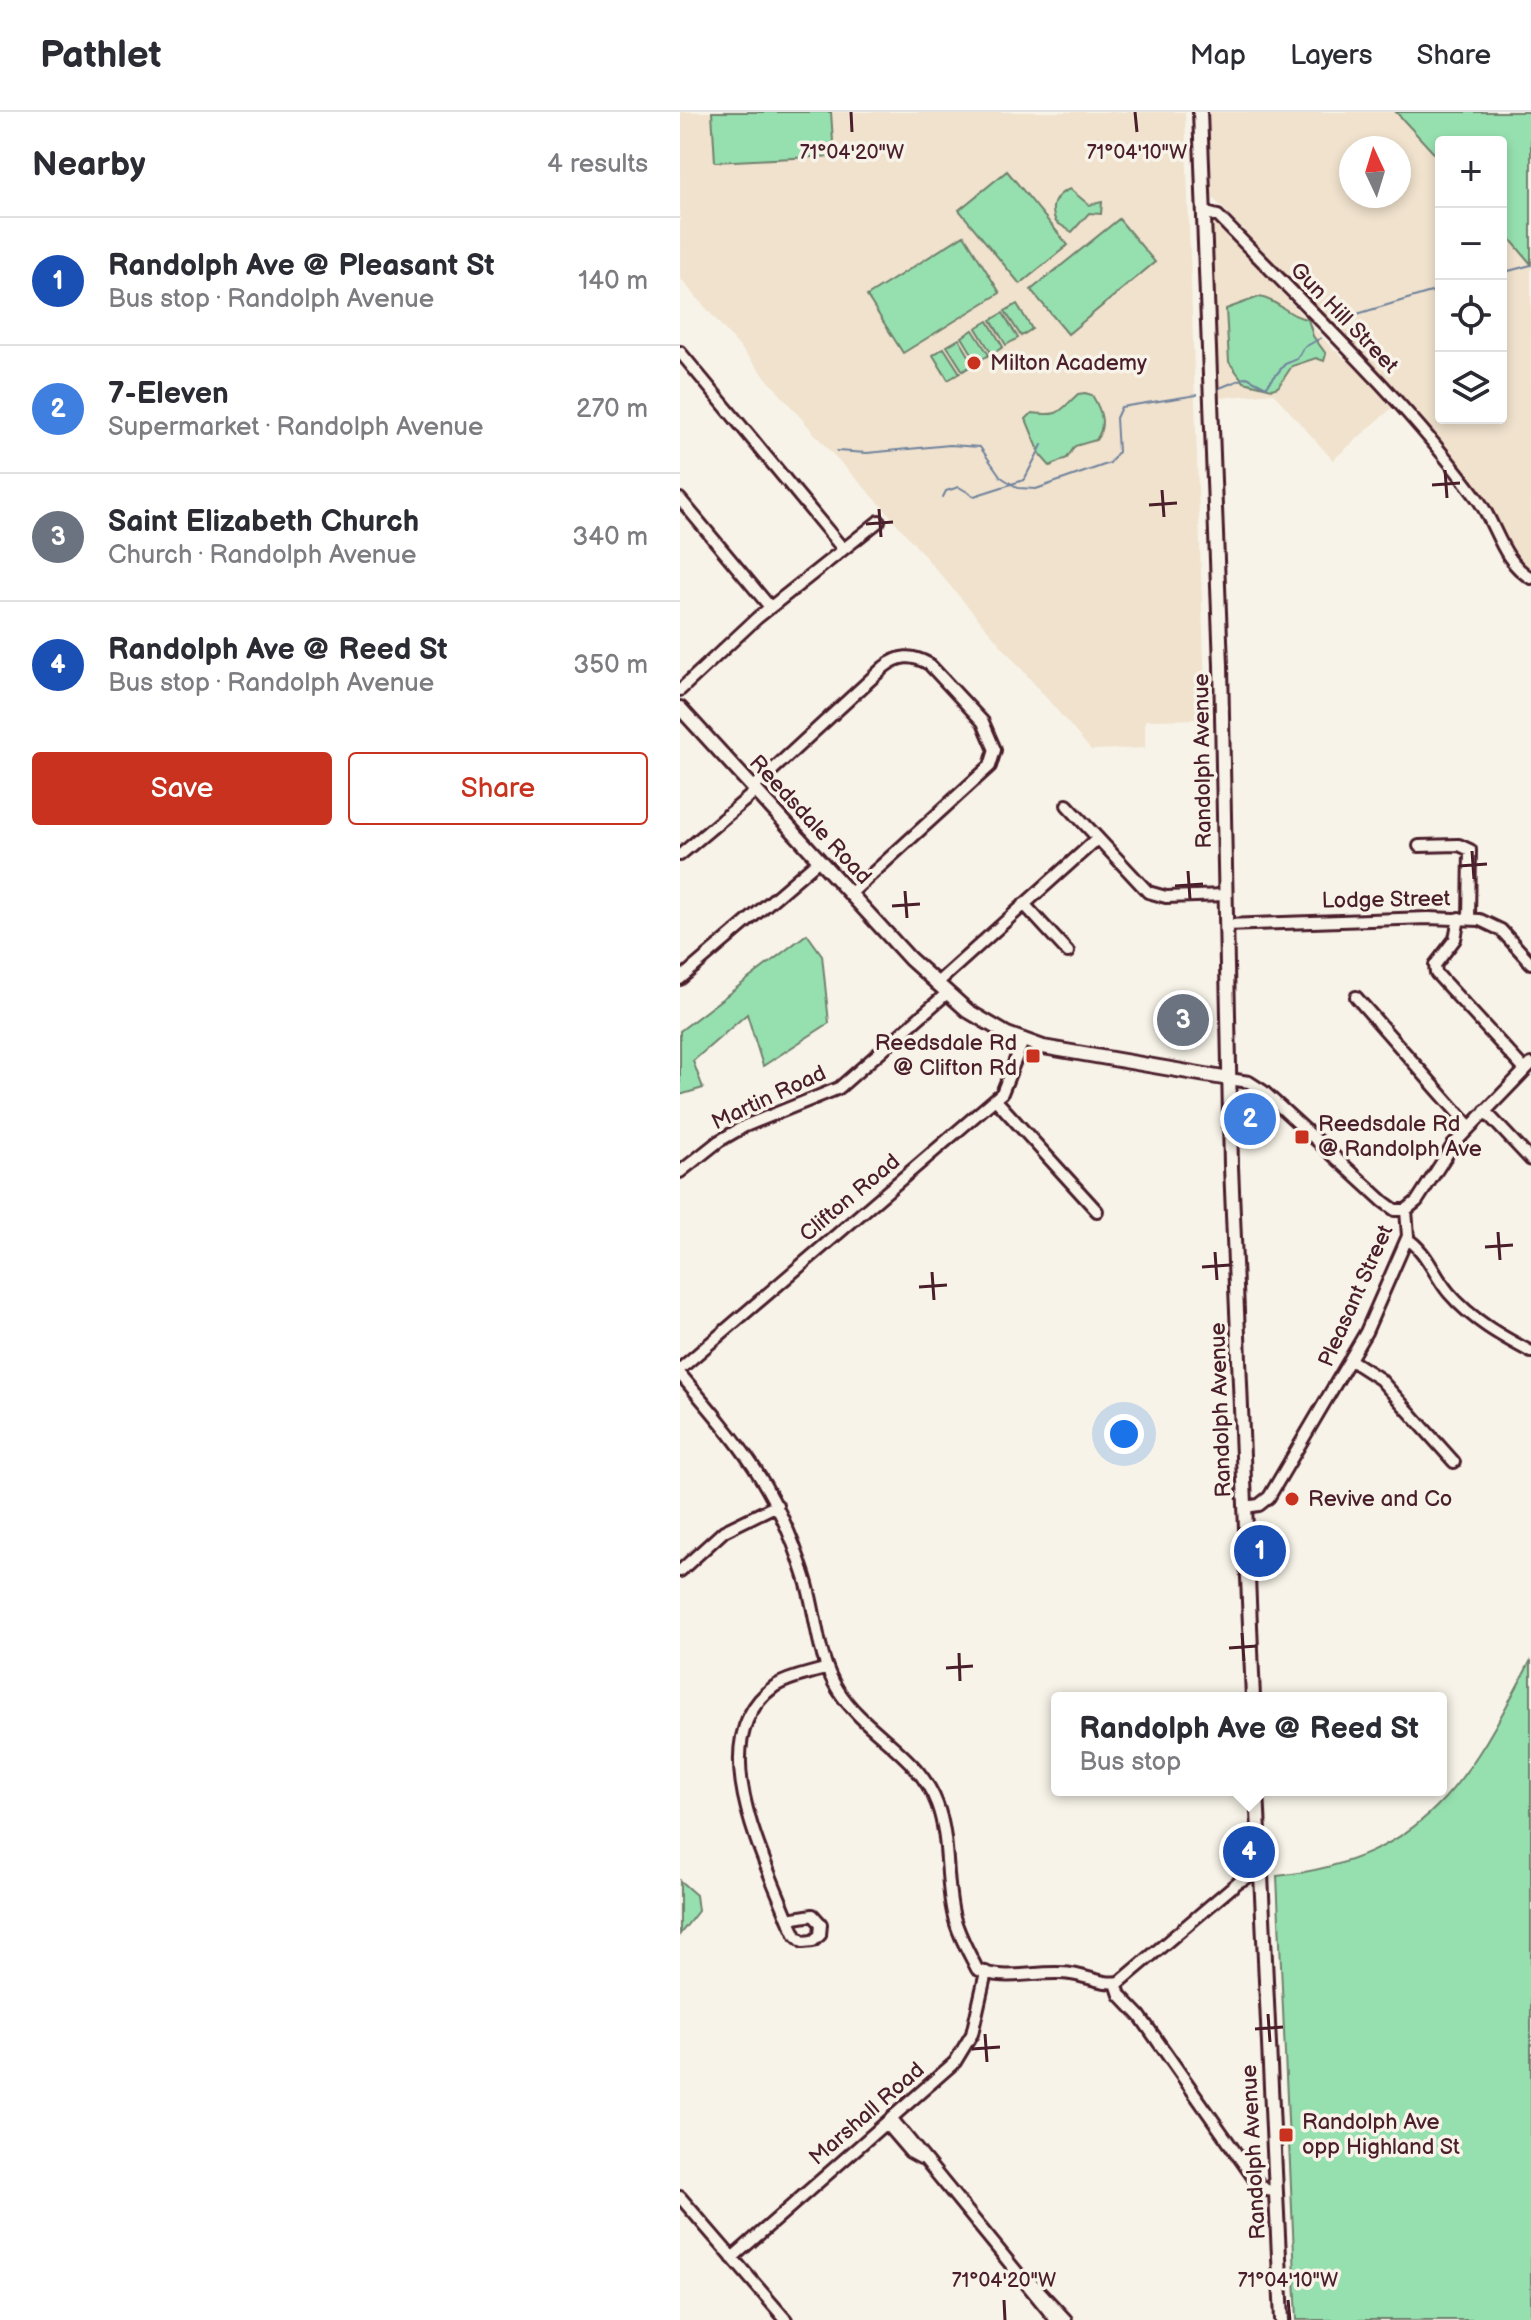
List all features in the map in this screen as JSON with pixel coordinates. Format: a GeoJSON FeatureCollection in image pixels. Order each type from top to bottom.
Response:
{"type":"FeatureCollection","features":[{"type":"Feature","properties":{"kind":"main road","name":"Randolph Avenue"},"geometry":{"type":"LineString","coordinates":[[1200,112],[1221,665],[1229,1079],[1253,1692]]}},
{"type":"Feature","properties":{"kind":"main road","name":"Reedsdale Road"},"geometry":{"type":"LineString","coordinates":[[680,708],[936,984],[981,1020],[1023,1041],[1067,1053],[1229,1079]]}},
{"type":"Feature","properties":{"kind":"main road","name":"Randolph Avenue"},"geometry":{"type":"LineString","coordinates":[[1257,1796],[1282,2320]]}},
{"type":"Feature","properties":{"kind":"street","name":"Gun Hill Street"},"geometry":{"type":"LineString","coordinates":[[1203,212],[1218,216],[1426,435],[1481,503],[1515,565],[1531,578]]}},
{"type":"Feature","properties":{"kind":"street"},"geometry":{"type":"LineString","coordinates":[[682,359],[843,549]]}},
{"type":"Feature","properties":{"kind":"street"},"geometry":{"type":"LineString","coordinates":[[680,499],[770,607]]}},
{"type":"Feature","properties":{"kind":"street"},"geometry":{"type":"LineString","coordinates":[[680,690],[770,607],[879,521]]}},
{"type":"Feature","properties":{"kind":"street"},"geometry":{"type":"LineString","coordinates":[[680,855],[755,790],[884,667],[900,657],[918,658],[929,664],[983,722],[995,750],[990,766],[850,894]]}},
{"type":"Feature","properties":{"kind":"street"},"geometry":{"type":"LineString","coordinates":[[1067,805],[1148,892],[1166,897],[1225,895]]}},
{"type":"Feature","properties":{"kind":"street"},"geometry":{"type":"LineString","coordinates":[[936,984],[1097,839]]}},
{"type":"Feature","properties":{"kind":"street"},"geometry":{"type":"LineString","coordinates":[[1419,846],[1459,845],[1470,850],[1464,918],[1457,935],[1436,962],[1436,973],[1528,1067]]}},
{"type":"Feature","properties":{"kind":"street"},"geometry":{"type":"LineString","coordinates":[[680,979],[819,860]]}},
{"type":"Feature","properties":{"kind":"street"},"geometry":{"type":"LineString","coordinates":[[1024,904],[1068,952]]}},
{"type":"Feature","properties":{"kind":"street","name":"Lodge Street"},"geometry":{"type":"LineString","coordinates":[[1226,925],[1464,918],[1496,926],[1531,963]]}},
{"type":"Feature","properties":{"kind":"street","name":"Martin Road"},"geometry":{"type":"LineString","coordinates":[[680,1172],[745,1126],[843,1086],[946,994]]}},
{"type":"Feature","properties":{"kind":"street"},"geometry":{"type":"LineString","coordinates":[[1356,997],[1470,1127]]}},
{"type":"Feature","properties":{"kind":"street","name":"Clifton Road"},"geometry":{"type":"LineString","coordinates":[[680,1372],[995,1099],[1008,1085],[1023,1041]]}},
{"type":"Feature","properties":{"kind":"street","name":"Pleasant Street"},"geometry":{"type":"LineString","coordinates":[[1245,1507],[1259,1505],[1269,1497],[1352,1361],[1407,1239],[1410,1226],[1406,1210],[1415,1204],[1445,1155],[1528,1067]]}},
{"type":"Feature","properties":{"kind":"street","name":"Reedsdale Road"},"geometry":{"type":"LineString","coordinates":[[1229,1079],[1258,1087],[1384,1202],[1395,1210],[1406,1210]]}},
{"type":"Feature","properties":{"kind":"street"},"geometry":{"type":"LineString","coordinates":[[995,1099],[1097,1211]]}},
{"type":"Feature","properties":{"kind":"street"},"geometry":{"type":"LineString","coordinates":[[1485,1111],[1531,1160]]}},
{"type":"Feature","properties":{"kind":"street"},"geometry":{"type":"LineString","coordinates":[[1407,1239],[1416,1246],[1453,1297],[1488,1328],[1531,1352]]}},
{"type":"Feature","properties":{"kind":"street"},"geometry":{"type":"LineString","coordinates":[[1352,1361],[1380,1379],[1454,1462]]}},
{"type":"Feature","properties":{"kind":"street"},"geometry":{"type":"LineString","coordinates":[[680,1372],[749,1455],[777,1505],[807,1582],[827,1668],[844,1698],[911,1760],[931,1790],[942,1824],[953,1913],[966,1944],[984,1964],[986,1972],[1064,1973],[1116,1983],[1130,1976],[1238,1882],[1261,1870]]}},
{"type":"Feature","properties":{"kind":"street"},"geometry":{"type":"LineString","coordinates":[[680,1571],[730,1527],[777,1505]]}},
{"type":"Feature","properties":{"kind":"street"},"geometry":{"type":"LineString","coordinates":[[788,1919],[811,1914],[821,1924],[820,1935],[813,1941],[803,1942],[794,1934],[788,1919],[748,1811],[741,1741],[751,1712],[772,1689],[792,1678],[827,1668]]}},
{"type":"Feature","properties":{"kind":"street","name":"Marshall Road"},"geometry":{"type":"LineString","coordinates":[[732,2258],[945,2072],[963,2051],[974,2028],[986,1972]]}},
{"type":"Feature","properties":{"kind":"street"},"geometry":{"type":"LineString","coordinates":[[1116,1983],[1120,1995],[1146,2024],[1255,2180],[1266,2190],[1276,2191]]}},
{"type":"Feature","properties":{"kind":"street"},"geometry":{"type":"LineString","coordinates":[[889,2121],[910,2152],[921,2158],[1061,2319]]}},
{"type":"Feature","properties":{"kind":"street"},"geometry":{"type":"LineString","coordinates":[[680,2197],[786,2320]]}},
{"type":"Feature","properties":{"kind":"shaded area","name":"Milton Academy"},"geometry":{"type":"Polygon","coordinates":[[[680,112],[1185,112],[1206,719],[1145,720],[1145,748],[1091,750],[880,504],[827,448],[680,278],[680,112]]]}},
{"type":"Feature","properties":{"kind":"shaded area"},"geometry":{"type":"Polygon","coordinates":[[[1209,112],[1396,112],[1435,154],[1435,424],[1507,424],[1507,235],[1531,264],[1531,571],[1520,565],[1495,515],[1401,397],[1212,197],[1209,112]]]}},
{"type":"Feature","properties":{"kind":"shaded area"},"geometry":{"type":"Polygon","coordinates":[[[1212,216],[1332,348],[1355,366],[1393,407],[1333,460],[1273,393],[1219,398],[1212,216]]]}},
{"type":"Feature","properties":{"kind":"green space"},"geometry":{"type":"Polygon","coordinates":[[[712,112],[831,112],[834,156],[715,162],[712,112]]]}},
{"type":"Feature","properties":{"kind":"green space"},"geometry":{"type":"Polygon","coordinates":[[[1396,112],[1531,112],[1531,264],[1507,235],[1507,136],[1435,136],[1435,154],[1396,112]]]}},
{"type":"Feature","properties":{"kind":"green space"},"geometry":{"type":"Polygon","coordinates":[[[1007,171],[1068,245],[1020,284],[959,210],[1007,171]]]}},
{"type":"Feature","properties":{"kind":"green space"},"geometry":{"type":"Polygon","coordinates":[[[1070,189],[1089,205],[1102,202],[1101,214],[1089,213],[1072,232],[1056,222],[1053,211],[1057,198],[1070,189]]]}},
{"type":"Feature","properties":{"kind":"green space"},"geometry":{"type":"Polygon","coordinates":[[[1119,219],[1155,262],[1068,334],[1031,290],[1119,219]]]}},
{"type":"Feature","properties":{"kind":"green space"},"geometry":{"type":"Polygon","coordinates":[[[964,235],[1000,293],[903,353],[867,296],[964,235]]]}},
{"type":"Feature","properties":{"kind":"green space"},"geometry":{"type":"Polygon","coordinates":[[[1259,297],[1308,319],[1313,336],[1326,354],[1324,361],[1316,358],[1292,366],[1278,387],[1272,389],[1244,382],[1229,362],[1226,309],[1259,297]]]}},
{"type":"Feature","properties":{"kind":"green space"},"geometry":{"type":"Polygon","coordinates":[[[1017,304],[1032,329],[1021,336],[1005,311],[1017,304]]]}},
{"type":"Feature","properties":{"kind":"green space"},"geometry":{"type":"Polygon","coordinates":[[[1003,313],[1018,338],[1006,345],[991,320],[1003,313]]]}},
{"type":"Feature","properties":{"kind":"green space"},"geometry":{"type":"Polygon","coordinates":[[[988,321],[1003,347],[992,354],[976,328],[988,321]]]}},
{"type":"Feature","properties":{"kind":"green space"},"geometry":{"type":"Polygon","coordinates":[[[973,330],[989,355],[977,362],[962,337],[973,330]]]}},
{"type":"Feature","properties":{"kind":"green space"},"geometry":{"type":"Polygon","coordinates":[[[959,339],[974,364],[963,371],[947,346],[959,339]]]}},
{"type":"Feature","properties":{"kind":"green space"},"geometry":{"type":"Polygon","coordinates":[[[944,348],[960,373],[948,380],[933,355],[944,348]]]}},
{"type":"Feature","properties":{"kind":"green space"},"geometry":{"type":"Polygon","coordinates":[[[1078,394],[1092,395],[1100,412],[1102,423],[1099,434],[1096,440],[1075,446],[1067,458],[1050,466],[1041,456],[1026,419],[1032,413],[1055,413],[1078,394]]]}},
{"type":"Feature","properties":{"kind":"green space"},"geometry":{"type":"Polygon","coordinates":[[[807,934],[822,955],[829,1023],[763,1066],[747,1014],[693,1061],[703,1088],[680,1095],[680,1031],[807,934]]]}},
{"type":"Feature","properties":{"kind":"green space"},"geometry":{"type":"Polygon","coordinates":[[[1531,1660],[1531,2320],[1297,2320],[1277,1876],[1328,1867],[1371,1852],[1406,1832],[1447,1796],[1486,1742],[1531,1660]]]}},
{"type":"Feature","properties":{"kind":"green space"},"geometry":{"type":"Polygon","coordinates":[[[680,1881],[696,1895],[698,1911],[680,1934],[680,1881]]]}},
{"type":"Feature","properties":{"kind":"waterway"},"geometry":{"type":"LineString","coordinates":[[1507,271],[1531,265]]}},
{"type":"Feature","properties":{"kind":"waterway"},"geometry":{"type":"LineString","coordinates":[[1339,323],[1347,317],[1435,291]]}},
{"type":"Feature","properties":{"kind":"waterway"},"geometry":{"type":"LineString","coordinates":[[1217,389],[1247,377],[1266,387],[1285,364],[1297,359],[1303,348],[1321,338]]}},
{"type":"Feature","properties":{"kind":"waterway"},"geometry":{"type":"LineString","coordinates":[[837,451],[867,453],[950,445],[980,447],[1001,477],[1018,488],[1036,489],[1110,463],[1118,452],[1116,418],[1121,407],[1197,395]]}},
{"type":"Feature","properties":{"kind":"waterway"},"geometry":{"type":"LineString","coordinates":[[943,497],[946,491],[959,487],[974,496],[1024,480],[1042,445]]}},
{"type":"Feature","properties":{"kind":"place","name":"Milton Academy"},"geometry":{"type":"Point","coordinates":[974,363]}},
{"type":"Feature","properties":{"kind":"place","name":"Saint Elizabeth Church"},"geometry":{"type":"Point","coordinates":[1183,1020]}},
{"type":"Feature","properties":{"kind":"place","name":"Reedsdale Rd @ Clifton Rd"},"geometry":{"type":"Point","coordinates":[1033,1056]}},
{"type":"Feature","properties":{"kind":"place","name":"7-Eleven"},"geometry":{"type":"Point","coordinates":[1250,1119]}},
{"type":"Feature","properties":{"kind":"place","name":"Reedsdale Rd @ Randolph Ave"},"geometry":{"type":"Point","coordinates":[1302,1137]}},
{"type":"Feature","properties":{"kind":"place","name":"Revive and Co"},"geometry":{"type":"Point","coordinates":[1292,1499]}},
{"type":"Feature","properties":{"kind":"place","name":"Randolph Ave @ Pleasant St"},"geometry":{"type":"Point","coordinates":[1260,1551]}},
{"type":"Feature","properties":{"kind":"place","name":"Randolph Ave @ Reed St"},"geometry":{"type":"Point","coordinates":[1249,1852]}},
{"type":"Feature","properties":{"kind":"place","name":"Randolph Ave opp Highland St"},"geometry":{"type":"Point","coordinates":[1286,2135]}}]}
